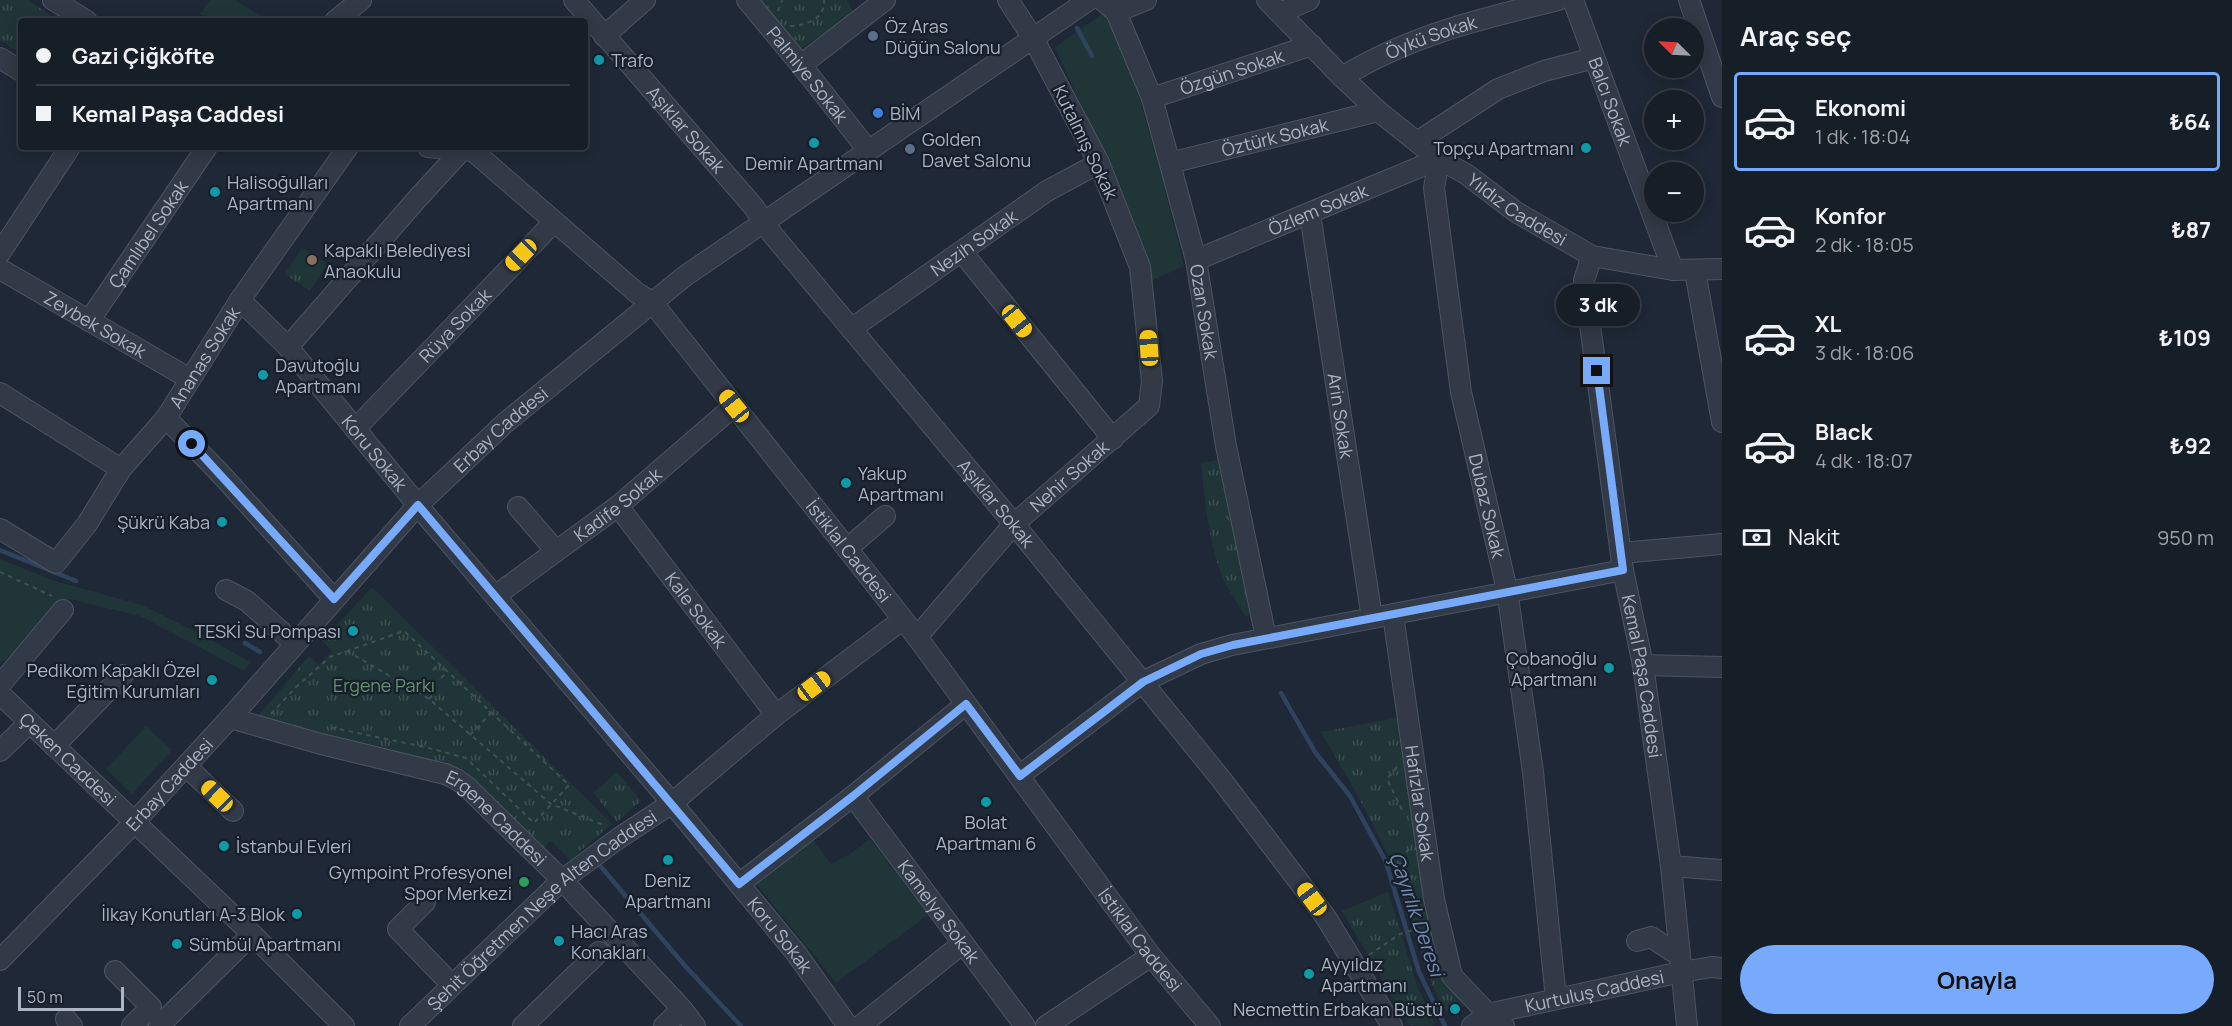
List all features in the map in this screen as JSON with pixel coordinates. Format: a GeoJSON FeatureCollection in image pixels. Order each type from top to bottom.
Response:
{"type":"FeatureCollection","features":[{"type":"Feature","properties":{"kind":"street"},"geometry":{"type":"LineString","coordinates":[[53,0],[82,18]]}},
{"type":"Feature","properties":{"kind":"street"},"geometry":{"type":"LineString","coordinates":[[339,18],[361,0]]}},
{"type":"Feature","properties":{"kind":"street","name":"Aşıklar Sokak"},"geometry":{"type":"LineString","coordinates":[[574,0],[753,206],[851,329],[1014,524],[1221,779],[1324,916],[1392,1026]]}},
{"type":"Feature","properties":{"kind":"street"},"geometry":{"type":"LineString","coordinates":[[604,36],[645,0]]}},
{"type":"Feature","properties":{"kind":"street","name":"Palmiye Sokak"},"geometry":{"type":"LineString","coordinates":[[747,0],[867,150]]}},
{"type":"Feature","properties":{"kind":"street"},"geometry":{"type":"LineString","coordinates":[[801,65],[865,7],[885,0]]}},
{"type":"Feature","properties":{"kind":"street","name":"Kutalmış Sokak"},"geometry":{"type":"LineString","coordinates":[[1008,0],[1033,38],[1099,163],[1140,267],[1143,292]]}},
{"type":"Feature","properties":{"kind":"street","name":"Erbay Caddesi"},"geometry":{"type":"LineString","coordinates":[[0,960],[186,766],[418,505],[505,423],[685,276],[1089,0]]}},
{"type":"Feature","properties":{"kind":"street"},"geometry":{"type":"LineString","coordinates":[[1109,6],[1146,0]]}},
{"type":"Feature","properties":{"kind":"street"},"geometry":{"type":"LineString","coordinates":[[1274,7],[1309,0]]}},
{"type":"Feature","properties":{"kind":"street","name":"Öykü Sokak"},"geometry":{"type":"LineString","coordinates":[[1342,77],[1367,62],[1432,33],[1558,0]]}},
{"type":"Feature","properties":{"kind":"street","name":"Balcı Sokak"},"geometry":{"type":"LineString","coordinates":[[1573,0],[1673,270]]}},
{"type":"Feature","properties":{"kind":"street"},"geometry":{"type":"LineString","coordinates":[[1689,0],[1722,97]]}},
{"type":"Feature","properties":{"kind":"street","name":"Ozan Sokak"},"geometry":{"type":"LineString","coordinates":[[1109,6],[1152,98],[1196,260],[1259,640]]}},
{"type":"Feature","properties":{"kind":"street","name":"Yıldız Caddesi"},"geometry":{"type":"LineString","coordinates":[[1274,7],[1378,111],[1439,159],[1467,174],[1516,212],[1592,256],[1673,270],[1722,269]]}},
{"type":"Feature","properties":{"kind":"street","name":"Özgün Sokak"},"geometry":{"type":"LineString","coordinates":[[1152,98],[1312,45]]}},
{"type":"Feature","properties":{"kind":"street"},"geometry":{"type":"LineString","coordinates":[[0,58],[18,69]]}},
{"type":"Feature","properties":{"kind":"street"},"geometry":{"type":"LineString","coordinates":[[1417,142],[1498,88],[1544,71],[1594,58]]}},
{"type":"Feature","properties":{"kind":"street","name":"Öztürk Sokak"},"geometry":{"type":"LineString","coordinates":[[1170,164],[1378,111]]}},
{"type":"Feature","properties":{"kind":"street"},"geometry":{"type":"LineString","coordinates":[[0,253],[68,150]]}},
{"type":"Feature","properties":{"kind":"street","name":"Çamlıbel Sokak"},"geometry":{"type":"LineString","coordinates":[[89,321],[205,150]]}},
{"type":"Feature","properties":{"kind":"street","name":"Ananas Sokak"},"geometry":{"type":"LineString","coordinates":[[0,529],[56,563],[87,524],[121,469],[166,418],[240,300],[346,150]]}},
{"type":"Feature","properties":{"kind":"street"},"geometry":{"type":"LineString","coordinates":[[288,347],[462,150]]}},
{"type":"Feature","properties":{"kind":"street","name":"İstiklal Caddesi"},"geometry":{"type":"LineString","coordinates":[[462,150],[473,151],[637,293],[652,302],[903,620],[1151,956],[1210,1026]]}},
{"type":"Feature","properties":{"kind":"street","name":"Özlem Sokak"},"geometry":{"type":"LineString","coordinates":[[1196,260],[1439,159]]}},
{"type":"Feature","properties":{"kind":"street","name":"Dubaz Sokak"},"geometry":{"type":"LineString","coordinates":[[1439,159],[1434,188],[1461,392],[1507,590],[1533,772],[1556,999]]}},
{"type":"Feature","properties":{"kind":"street","name":"Nezih Sokak"},"geometry":{"type":"LineString","coordinates":[[851,329],[1047,191],[1099,163]]}},
{"type":"Feature","properties":{"kind":"street","name":"Arin Sokak"},"geometry":{"type":"LineString","coordinates":[[1310,214],[1372,618]]}},
{"type":"Feature","properties":{"kind":"street","name":"Rüya Sokak"},"geometry":{"type":"LineString","coordinates":[[355,429],[554,222]]}},
{"type":"Feature","properties":{"kind":"street"},"geometry":{"type":"LineString","coordinates":[[962,252],[1113,440]]}},
{"type":"Feature","properties":{"kind":"street","name":"Kemal Paşa Caddesi"},"geometry":{"type":"LineString","coordinates":[[1592,256],[1584,280],[1622,561],[1642,665],[1671,866],[1687,1026]]}},
{"type":"Feature","properties":{"kind":"street","name":"Zeybek Sokak"},"geometry":{"type":"LineString","coordinates":[[0,269],[190,379]]}},
{"type":"Feature","properties":{"kind":"street"},"geometry":{"type":"LineString","coordinates":[[1695,271],[1722,422]]}},
{"type":"Feature","properties":{"kind":"street","name":"Nehir Sokak"},"geometry":{"type":"LineString","coordinates":[[916,637],[1014,524],[1113,440],[1149,406],[1152,381],[1143,292]]}},
{"type":"Feature","properties":{"kind":"street","name":"Koru Sokak"},"geometry":{"type":"LineString","coordinates":[[240,300],[288,347],[418,505],[672,802],[796,953],[848,1026]]}},
{"type":"Feature","properties":{"kind":"street"},"geometry":{"type":"LineString","coordinates":[[0,393],[121,469]]}},
{"type":"Feature","properties":{"kind":"street","name":"Kadife Sokak"},"geometry":{"type":"LineString","coordinates":[[495,596],[618,506],[734,406]]}},
{"type":"Feature","properties":{"kind":"street"},"geometry":{"type":"LineString","coordinates":[[166,418],[218,471],[334,599]]}},
{"type":"Feature","properties":{"kind":"street","name":"Kale Sokak"},"geometry":{"type":"LineString","coordinates":[[618,506],[776,715]]}},
{"type":"Feature","properties":{"kind":"street"},"geometry":{"type":"LineString","coordinates":[[518,507],[556,551]]}},
{"type":"Feature","properties":{"kind":"street"},"geometry":{"type":"LineString","coordinates":[[847,549],[885,516]]}},
{"type":"Feature","properties":{"kind":"street"},"geometry":{"type":"LineString","coordinates":[[1020,776],[1143,682],[1201,654],[1233,645],[1393,615],[1507,590],[1622,561],[1722,544]]}},
{"type":"Feature","properties":{"kind":"street"},"geometry":{"type":"LineString","coordinates":[[226,590],[247,601],[295,644]]}},
{"type":"Feature","properties":{"kind":"street"},"geometry":{"type":"LineString","coordinates":[[0,685],[61,605]]}},
{"type":"Feature","properties":{"kind":"street","name":"Hafızlar Sokak"},"geometry":{"type":"LineString","coordinates":[[1393,615],[1434,899],[1452,976],[1488,1022]]}},
{"type":"Feature","properties":{"kind":"street","name":"Şehit Öğretmen Neşe Alten Caddesi"},"geometry":{"type":"LineString","coordinates":[[410,1026],[562,880],[672,802],[776,715],[903,620]]}},
{"type":"Feature","properties":{"kind":"street"},"geometry":{"type":"LineString","coordinates":[[1642,665],[1722,667]]}},
{"type":"Feature","properties":{"kind":"street"},"geometry":{"type":"LineString","coordinates":[[54,746],[123,675]]}},
{"type":"Feature","properties":{"kind":"street","name":"Çeken Caddesi"},"geometry":{"type":"LineString","coordinates":[[0,694],[252,934],[344,1026]]}},
{"type":"Feature","properties":{"kind":"street"},"geometry":{"type":"LineString","coordinates":[[739,884],[853,796],[966,704]]}},
{"type":"Feature","properties":{"kind":"street","name":"Ergene Caddesi"},"geometry":{"type":"LineString","coordinates":[[230,718],[321,744],[445,774],[456,779],[466,786],[562,880],[682,1009],[695,1026]]}},
{"type":"Feature","properties":{"kind":"street"},"geometry":{"type":"LineString","coordinates":[[0,751],[29,723]]}},
{"type":"Feature","properties":{"kind":"street"},"geometry":{"type":"LineString","coordinates":[[186,766],[233,812]]}},
{"type":"Feature","properties":{"kind":"street","name":"Kamelya Sokak"},"geometry":{"type":"LineString","coordinates":[[853,796],[1025,1026]]}},
{"type":"Feature","properties":{"kind":"street"},"geometry":{"type":"LineString","coordinates":[[1671,866],[1722,870]]}},
{"type":"Feature","properties":{"kind":"street"},"geometry":{"type":"LineString","coordinates":[[425,902],[398,929],[452,985]]}},
{"type":"Feature","properties":{"kind":"street"},"geometry":{"type":"LineString","coordinates":[[159,1026],[252,934]]}},
{"type":"Feature","properties":{"kind":"street"},"geometry":{"type":"LineString","coordinates":[[1637,941],[1651,937],[1672,951],[1679,950]]}},
{"type":"Feature","properties":{"kind":"street"},"geometry":{"type":"LineString","coordinates":[[860,1026],[963,943]]}},
{"type":"Feature","properties":{"kind":"street"},"geometry":{"type":"LineString","coordinates":[[523,1026],[599,952]]}},
{"type":"Feature","properties":{"kind":"street"},"geometry":{"type":"LineString","coordinates":[[1046,1026],[1068,1020],[1151,956]]}},
{"type":"Feature","properties":{"kind":"street","name":"Kurtuluş Caddesi"},"geometry":{"type":"LineString","coordinates":[[1488,1022],[1556,999],[1681,972],[1712,967],[1722,969]]}},
{"type":"Feature","properties":{"kind":"street"},"geometry":{"type":"LineString","coordinates":[[115,971],[151,1007],[132,1026]]}},
{"type":"Feature","properties":{"kind":"street"},"geometry":{"type":"LineString","coordinates":[[664,1026],[682,1009]]}},
{"type":"Feature","properties":{"kind":"path"},"geometry":{"type":"LineString","coordinates":[[779,19],[778,11],[782,0]]}},
{"type":"Feature","properties":{"kind":"path"},"geometry":{"type":"LineString","coordinates":[[783,23],[795,26],[812,21],[823,13],[824,0]]}},
{"type":"Feature","properties":{"kind":"path"},"geometry":{"type":"LineString","coordinates":[[0,572],[61,605]]}},
{"type":"Feature","properties":{"kind":"path"},"geometry":{"type":"LineString","coordinates":[[281,717],[270,715],[295,688],[330,657],[404,631],[569,785],[534,823],[466,758],[327,727]]}},
{"type":"Feature","properties":{"kind":"path"},"geometry":{"type":"LineString","coordinates":[[347,651],[429,699],[551,804],[607,826],[612,843]]}},
{"type":"Feature","properties":{"kind":"path"},"geometry":{"type":"LineString","coordinates":[[433,670],[439,664]]}},
{"type":"Feature","properties":{"kind":"path"},"geometry":{"type":"LineString","coordinates":[[441,678],[447,672]]}},
{"type":"Feature","properties":{"kind":"path"},"geometry":{"type":"LineString","coordinates":[[429,699],[434,693]]}},
{"type":"Feature","properties":{"kind":"path"},"geometry":{"type":"LineString","coordinates":[[470,735],[491,713]]}},
{"type":"Feature","properties":{"kind":"path"},"geometry":{"type":"LineString","coordinates":[[1401,764],[1387,778],[1406,818]]}},
{"type":"Feature","properties":{"kind":"path"},"geometry":{"type":"LineString","coordinates":[[1408,839],[1409,849],[1398,861],[1412,877],[1415,888]]}},
{"type":"Feature","properties":{"kind":"path"},"geometry":{"type":"LineString","coordinates":[[1354,964],[1400,933],[1413,930],[1423,921]]}},
{"type":"Feature","properties":{"kind":"green space"},"geometry":{"type":"Polygon","coordinates":[[[0,0],[28,0],[55,18],[18,18],[18,52],[0,40],[0,0]]]}},
{"type":"Feature","properties":{"kind":"green space"},"geometry":{"type":"Polygon","coordinates":[[[210,0],[235,0],[264,18],[206,18],[200,14],[210,0]]]}},
{"type":"Feature","properties":{"kind":"green space"},"geometry":{"type":"Polygon","coordinates":[[[756,0],[847,0],[854,14],[798,50],[756,0]]]}},
{"type":"Feature","properties":{"kind":"green space"},"geometry":{"type":"Polygon","coordinates":[[[1106,11],[1137,89],[1184,266],[1151,281],[1100,149],[1055,47],[1106,11]]]}},
{"type":"Feature","properties":{"kind":"green space"},"geometry":{"type":"Polygon","coordinates":[[[302,248],[327,264],[310,291],[285,274],[302,248]]]}},
{"type":"Feature","properties":{"kind":"green space"},"geometry":{"type":"Polygon","coordinates":[[[1224,459],[1251,615],[1245,616],[1227,586],[1217,562],[1206,506],[1201,463],[1224,459]]]}},
{"type":"Feature","properties":{"kind":"green space"},"geometry":{"type":"Polygon","coordinates":[[[0,559],[52,580],[142,605],[199,633],[250,662],[244,671],[140,616],[69,599],[55,604],[12,655],[0,663],[0,559]]]}},
{"type":"Feature","properties":{"kind":"green space","name":"Ergene Parkı"},"geometry":{"type":"Polygon","coordinates":[[[372,587],[612,824],[570,860],[551,841],[543,848],[458,767],[257,717],[309,656],[319,665],[332,651],[322,641],[372,587]]]}},
{"type":"Feature","properties":{"kind":"green space"},"geometry":{"type":"Polygon","coordinates":[[[1402,717],[1446,976],[1464,1006],[1453,1016],[1441,1005],[1427,972],[1395,868],[1353,787],[1321,732],[1402,717]]]}},
{"type":"Feature","properties":{"kind":"green space"},"geometry":{"type":"Polygon","coordinates":[[[146,726],[172,750],[132,794],[106,769],[146,726]]]}},
{"type":"Feature","properties":{"kind":"green space"},"geometry":{"type":"Polygon","coordinates":[[[617,772],[641,801],[617,822],[593,793],[617,772]]]}},
{"type":"Feature","properties":{"kind":"green space"},"geometry":{"type":"Polygon","coordinates":[[[812,838],[831,864],[847,856],[870,839],[928,915],[836,983],[754,881],[812,838]]]}},
{"type":"Feature","properties":{"kind":"green space"},"geometry":{"type":"Polygon","coordinates":[[[1388,892],[1418,988],[1435,1024],[1432,1026],[1409,1025],[1342,911],[1388,892]]]}},
{"type":"Feature","properties":{"kind":"waterway","name":"Çayırlık Deresi"},"geometry":{"type":"LineString","coordinates":[[1077,28],[1092,56]]}},
{"type":"Feature","properties":{"kind":"waterway"},"geometry":{"type":"LineString","coordinates":[[0,550],[76,581]]}},
{"type":"Feature","properties":{"kind":"waterway"},"geometry":{"type":"LineString","coordinates":[[245,643],[260,652]]}},
{"type":"Feature","properties":{"kind":"waterway","name":"Çayırlık Deresi"},"geometry":{"type":"LineString","coordinates":[[1281,693],[1315,752],[1350,796],[1386,862],[1419,972],[1445,1026]]}},
{"type":"Feature","properties":{"kind":"waterway"},"geometry":{"type":"LineString","coordinates":[[596,861],[686,967],[741,1026]]}},
{"type":"Feature","properties":{"kind":"place","name":"Öz Aras Düğün Salonu"},"geometry":{"type":"Point","coordinates":[873,36]}},
{"type":"Feature","properties":{"kind":"place","name":"Trafo"},"geometry":{"type":"Point","coordinates":[599,60]}},
{"type":"Feature","properties":{"kind":"place","name":"BİM"},"geometry":{"type":"Point","coordinates":[878,113]}},
{"type":"Feature","properties":{"kind":"place","name":"Demir Apartmanı"},"geometry":{"type":"Point","coordinates":[814,143]}},
{"type":"Feature","properties":{"kind":"place","name":"Topçu Apartmanı"},"geometry":{"type":"Point","coordinates":[1586,148]}},
{"type":"Feature","properties":{"kind":"place","name":"Golden Davet Salonu"},"geometry":{"type":"Point","coordinates":[910,149]}},
{"type":"Feature","properties":{"kind":"place","name":"Halisoğulları Apartmanı"},"geometry":{"type":"Point","coordinates":[215,192]}},
{"type":"Feature","properties":{"kind":"place","name":"Kapaklı Belediyesi Anaokulu"},"geometry":{"type":"Point","coordinates":[312,260]}},
{"type":"Feature","properties":{"kind":"place","name":"Davutoğlu Apartmanı"},"geometry":{"type":"Point","coordinates":[263,375]}},
{"type":"Feature","properties":{"kind":"place","name":"Yakup Apartmanı"},"geometry":{"type":"Point","coordinates":[846,483]}},
{"type":"Feature","properties":{"kind":"place","name":"Şükrü Kaba"},"geometry":{"type":"Point","coordinates":[222,522]}},
{"type":"Feature","properties":{"kind":"place","name":"TESKİ Su Pompası"},"geometry":{"type":"Point","coordinates":[353,631]}},
{"type":"Feature","properties":{"kind":"place","name":"Çobanoğlu Apartmanı"},"geometry":{"type":"Point","coordinates":[1609,668]}},
{"type":"Feature","properties":{"kind":"place","name":"Pedikom Kapaklı Özel Eğitim Kurumları"},"geometry":{"type":"Point","coordinates":[212,680]}},
{"type":"Feature","properties":{"kind":"place","name":"Bolat Apartmanı 6"},"geometry":{"type":"Point","coordinates":[986,802]}},
{"type":"Feature","properties":{"kind":"place","name":"İstanbul Evleri"},"geometry":{"type":"Point","coordinates":[224,846]}},
{"type":"Feature","properties":{"kind":"place","name":"Deniz Apartmanı"},"geometry":{"type":"Point","coordinates":[668,860]}},
{"type":"Feature","properties":{"kind":"place","name":"Gympoint Profesyonel Spor Merkezi"},"geometry":{"type":"Point","coordinates":[524,882]}},
{"type":"Feature","properties":{"kind":"place","name":"İlkay Konutları A-3 Blok"},"geometry":{"type":"Point","coordinates":[297,914]}},
{"type":"Feature","properties":{"kind":"place","name":"Hacı Aras Konakları"},"geometry":{"type":"Point","coordinates":[559,941]}},
{"type":"Feature","properties":{"kind":"place","name":"Sümbül Apartmanı"},"geometry":{"type":"Point","coordinates":[177,944]}},
{"type":"Feature","properties":{"kind":"place","name":"Ayyıldız Apartmanı"},"geometry":{"type":"Point","coordinates":[1309,974]}},
{"type":"Feature","properties":{"kind":"place","name":"Necmettin Erbakan Büstü"},"geometry":{"type":"Point","coordinates":[1455,1009]}},
{"type":"Feature","properties":{"kind":"route"},"geometry":{"type":"LineString","coordinates":[[192,444],[334,599],[418,505],[672,802],[739,884],[853,796],[966,704],[1020,776],[1143,682],[1201,654],[1233,645],[1393,615],[1507,590],[1623,570],[1597,371]]}}]}
